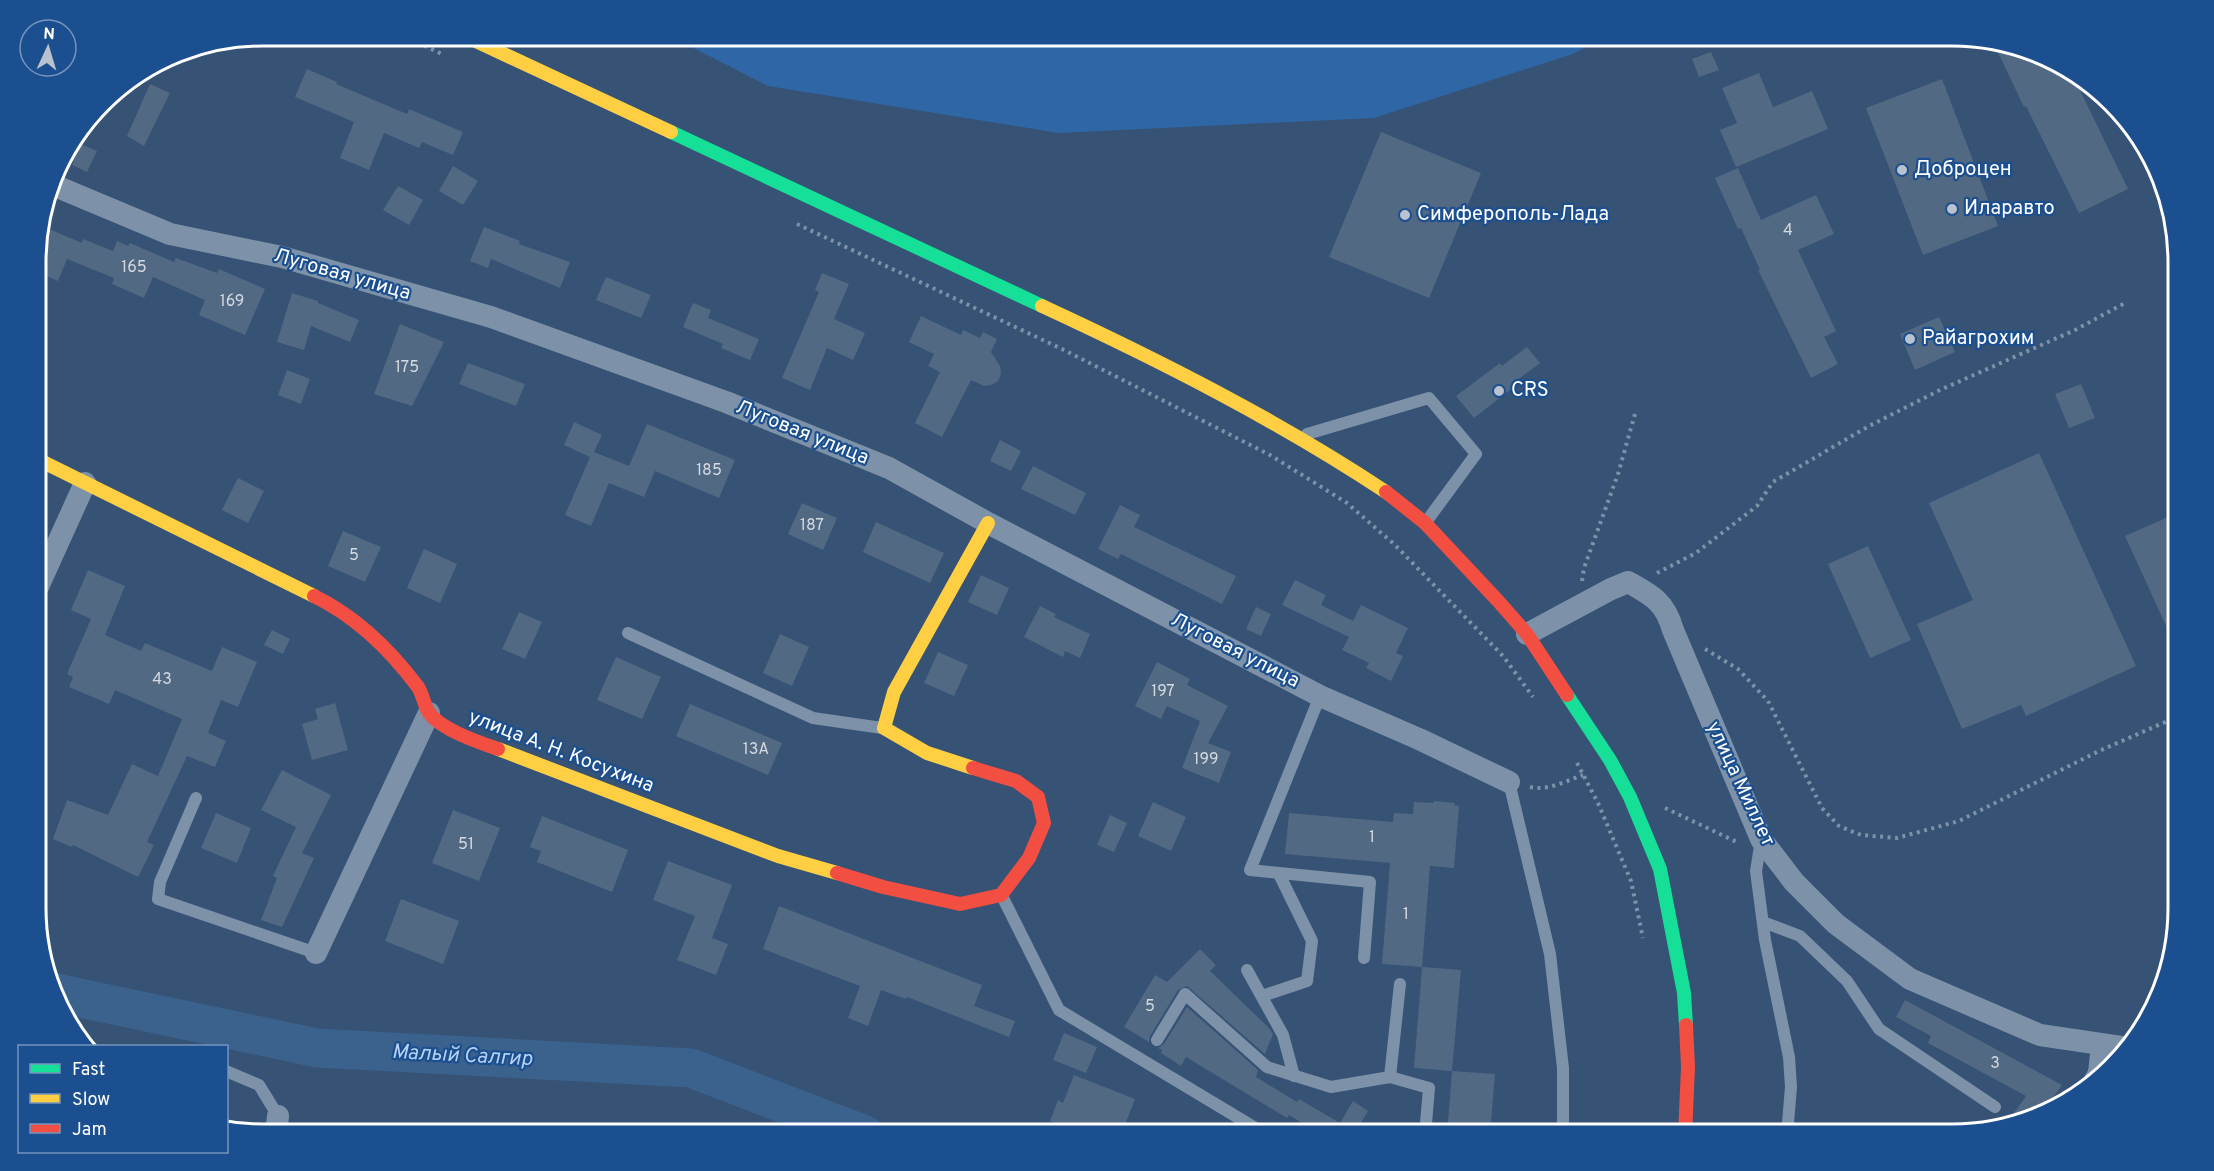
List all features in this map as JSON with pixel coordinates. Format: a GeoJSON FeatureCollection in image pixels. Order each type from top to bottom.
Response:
{"type":"FeatureCollection","features":[{"type":"Feature","properties":{"kind":"main road"},"geometry":{"type":"LineString","coordinates":[[486,46],[1154,358],[1299,436],[1361,474],[1425,523],[1527,634],[1610,760],[1630,797],[1660,869],[1684,993],[1688,1067],[1685,1124]]}},
{"type":"Feature","properties":{"kind":"main road","name":"улица А. Н. Косухина"},"geometry":{"type":"LineString","coordinates":[[46,464],[336,607],[393,656],[420,690],[429,713],[455,733],[778,856],[883,887],[960,904],[1001,895]]}},
{"type":"Feature","properties":{"kind":"main road"},"geometry":{"type":"LineString","coordinates":[[988,523],[894,692],[884,728],[927,753],[1016,781],[1038,797],[1044,823],[1029,858],[1001,895]]}},
{"type":"Feature","properties":{"kind":"street","name":"Луговая улица"},"geometry":{"type":"LineString","coordinates":[[60,188],[170,234],[282,257],[491,317],[726,402],[889,468],[988,523],[1320,696],[1419,739],[1509,782]]}},
{"type":"Feature","properties":{"kind":"street"},"geometry":{"type":"LineString","coordinates":[[46,569],[85,483]]}},
{"type":"Feature","properties":{"kind":"street"},"geometry":{"type":"LineString","coordinates":[[1527,634],[1628,582]]}},
{"type":"Feature","properties":{"kind":"street","name":"улица Миллет"},"geometry":{"type":"LineString","coordinates":[[1628,582],[1658,601],[1668,614],[1760,845],[1836,924],[1910,979],[2040,1035],[2117,1047]]}},
{"type":"Feature","properties":{"kind":"street"},"geometry":{"type":"LineString","coordinates":[[316,953],[429,713]]}},
{"type":"Feature","properties":{"kind":"street"},"geometry":{"type":"LineString","coordinates":[[2100,1065],[2102,1045]]}},
{"type":"Feature","properties":{"kind":"lane"},"geometry":{"type":"LineString","coordinates":[[1299,436],[1428,398],[1476,454],[1425,523]]}},
{"type":"Feature","properties":{"kind":"lane"},"geometry":{"type":"LineString","coordinates":[[628,633],[813,718],[884,728]]}},
{"type":"Feature","properties":{"kind":"lane"},"geometry":{"type":"LineString","coordinates":[[1320,696],[1250,870],[1370,882],[1365,958]]}},
{"type":"Feature","properties":{"kind":"lane"},"geometry":{"type":"LineString","coordinates":[[1509,782],[1550,954],[1563,1068],[1563,1124]]}},
{"type":"Feature","properties":{"kind":"lane"},"geometry":{"type":"LineString","coordinates":[[196,798],[160,882],[158,899],[316,953]]}},
{"type":"Feature","properties":{"kind":"lane"},"geometry":{"type":"LineString","coordinates":[[1760,845],[1756,871],[1763,922],[1789,1057],[1791,1087],[1787,1124]]}},
{"type":"Feature","properties":{"kind":"lane"},"geometry":{"type":"LineString","coordinates":[[1262,996],[1307,981],[1312,941],[1279,874]]}},
{"type":"Feature","properties":{"kind":"lane"},"geometry":{"type":"LineString","coordinates":[[1001,895],[1059,1010],[1249,1124]]}},
{"type":"Feature","properties":{"kind":"lane"},"geometry":{"type":"LineString","coordinates":[[1763,922],[1800,936],[1847,981],[1879,1029],[1995,1107]]}},
{"type":"Feature","properties":{"kind":"lane"},"geometry":{"type":"LineString","coordinates":[[1247,970],[1283,1035],[1294,1076]]}},
{"type":"Feature","properties":{"kind":"lane"},"geometry":{"type":"LineString","coordinates":[[1390,1077],[1400,984]]}},
{"type":"Feature","properties":{"kind":"lane"},"geometry":{"type":"LineString","coordinates":[[1157,1040],[1185,994],[1267,1067],[1331,1087],[1390,1077],[1429,1088],[1426,1124]]}},
{"type":"Feature","properties":{"kind":"lane"},"geometry":{"type":"LineString","coordinates":[[228,1072],[259,1085],[276,1124]]}},
{"type":"Feature","properties":{"kind":"path"},"geometry":{"type":"LineString","coordinates":[[426,46],[447,56]]}},
{"type":"Feature","properties":{"kind":"path"},"geometry":{"type":"LineString","coordinates":[[787,219],[1074,356],[1270,455],[1347,503],[1395,545],[1503,656],[1536,700]]}},
{"type":"Feature","properties":{"kind":"path"},"geometry":{"type":"LineString","coordinates":[[1628,582],[1666,569],[1696,552],[1757,506],[1773,482],[1869,426],[1940,390],[2075,330],[2125,303]]}},
{"type":"Feature","properties":{"kind":"path"},"geometry":{"type":"LineString","coordinates":[[1580,606],[1584,568],[1618,474],[1635,414]]}},
{"type":"Feature","properties":{"kind":"path"},"geometry":{"type":"LineString","coordinates":[[1673,630],[1738,669],[1768,701],[1822,808],[1839,826],[1861,835],[1897,838],[1959,820],[2099,751],[2168,721]]}},
{"type":"Feature","properties":{"kind":"path"},"geometry":{"type":"LineString","coordinates":[[1572,755],[1598,803],[1631,881],[1646,949]]}},
{"type":"Feature","properties":{"kind":"path"},"geometry":{"type":"LineString","coordinates":[[1509,782],[1538,789],[1554,786],[1583,775]]}},
{"type":"Feature","properties":{"kind":"path"},"geometry":{"type":"LineString","coordinates":[[1659,802],[1666,809],[1760,845]]}},
{"type":"Feature","properties":{"kind":"shaded area"},"geometry":{"type":"Polygon","coordinates":[[[690,46],[1588,46],[1573,54],[1374,118],[1059,133],[768,86],[690,46]]]}},
{"type":"Feature","properties":{"kind":"building"},"geometry":{"type":"Polygon","coordinates":[[[1711,52],[1719,70],[1699,77],[1692,59],[1711,52]]]}},
{"type":"Feature","properties":{"kind":"building"},"geometry":{"type":"Polygon","coordinates":[[[1998,52],[2034,63],[2060,75],[2079,88],[2128,189],[2079,213],[2026,106],[2024,107],[1998,52]]]}},
{"type":"Feature","properties":{"kind":"building"},"geometry":{"type":"Polygon","coordinates":[[[307,69],[407,114],[409,109],[463,132],[453,155],[422,142],[419,148],[384,133],[369,170],[340,158],[354,122],[295,97],[307,69]]]}},
{"type":"Feature","properties":{"kind":"building"},"geometry":{"type":"Polygon","coordinates":[[[1759,73],[1773,107],[1812,91],[1828,129],[1736,167],[1720,130],[1737,123],[1722,88],[1759,73]]]}},
{"type":"Feature","properties":{"kind":"building"},"geometry":{"type":"Polygon","coordinates":[[[1942,79],[1998,226],[1923,255],[1866,108],[1942,79]]]}},
{"type":"Feature","properties":{"kind":"building"},"geometry":{"type":"Polygon","coordinates":[[[150,84],[170,93],[144,146],[127,136],[150,84]]]}},
{"type":"Feature","properties":{"kind":"building","name":"Симферополь-Лада"},"geometry":{"type":"Polygon","coordinates":[[[1381,132],[1481,173],[1429,298],[1329,257],[1381,132]]]}},
{"type":"Feature","properties":{"kind":"building"},"geometry":{"type":"Polygon","coordinates":[[[82,144],[97,151],[87,172],[72,165],[82,144]]]}},
{"type":"Feature","properties":{"kind":"building"},"geometry":{"type":"Polygon","coordinates":[[[453,166],[478,181],[463,205],[439,191],[453,166]]]}},
{"type":"Feature","properties":{"kind":"building"},"geometry":{"type":"Polygon","coordinates":[[[1738,168],[1761,220],[1816,195],[1834,234],[1798,250],[1836,331],[1824,337],[1838,364],[1811,378],[1758,270],[1760,270],[1741,228],[1738,229],[1715,178],[1738,168]]]}},
{"type":"Feature","properties":{"kind":"building"},"geometry":{"type":"Polygon","coordinates":[[[398,186],[423,200],[409,225],[383,210],[398,186]]]}},
{"type":"Feature","properties":{"kind":"building"},"geometry":{"type":"Polygon","coordinates":[[[484,227],[520,241],[519,244],[570,262],[560,288],[491,259],[488,268],[470,261],[484,227]]]}},
{"type":"Feature","properties":{"kind":"building"},"geometry":{"type":"Polygon","coordinates":[[[49,229],[82,243],[83,239],[113,251],[117,241],[128,246],[130,243],[174,262],[176,258],[217,273],[219,269],[265,289],[245,335],[199,315],[205,300],[153,277],[144,298],[112,284],[114,278],[67,259],[58,281],[46,276],[49,229]]]}},
{"type":"Feature","properties":{"kind":"building"},"geometry":{"type":"Polygon","coordinates":[[[822,273],[849,284],[834,319],[865,333],[853,360],[827,348],[810,390],[782,378],[819,292],[815,290],[822,273]]]}},
{"type":"Feature","properties":{"kind":"building"},"geometry":{"type":"Polygon","coordinates":[[[606,277],[651,295],[641,318],[596,300],[606,277]]]}},
{"type":"Feature","properties":{"kind":"building"},"geometry":{"type":"Polygon","coordinates":[[[292,293],[318,301],[318,303],[359,320],[350,342],[311,326],[304,350],[277,342],[292,293]]]}},
{"type":"Feature","properties":{"kind":"building"},"geometry":{"type":"Polygon","coordinates":[[[693,303],[711,310],[708,318],[759,339],[750,360],[721,348],[723,344],[683,327],[693,303]]]}},
{"type":"Feature","properties":{"kind":"building"},"geometry":{"type":"Polygon","coordinates":[[[921,316],[961,335],[963,330],[980,338],[983,332],[997,339],[991,352],[1000,366],[1001,374],[998,381],[984,386],[971,380],[942,437],[915,423],[940,372],[928,366],[934,354],[909,342],[921,316]]]}},
{"type":"Feature","properties":{"kind":"building"},"geometry":{"type":"Polygon","coordinates":[[[1939,317],[1955,352],[1915,370],[1900,334],[1939,317]]]}},
{"type":"Feature","properties":{"kind":"building"},"geometry":{"type":"Polygon","coordinates":[[[400,324],[444,342],[412,406],[374,394],[400,324]]]}},
{"type":"Feature","properties":{"kind":"building"},"geometry":{"type":"Polygon","coordinates":[[[1527,347],[1540,363],[1516,381],[1518,384],[1474,418],[1456,396],[1500,363],[1502,366],[1527,347]]]}},
{"type":"Feature","properties":{"kind":"building"},"geometry":{"type":"Polygon","coordinates":[[[468,363],[525,384],[516,406],[459,384],[468,363]]]}},
{"type":"Feature","properties":{"kind":"building"},"geometry":{"type":"Polygon","coordinates":[[[287,370],[310,379],[301,404],[278,395],[287,370]]]}},
{"type":"Feature","properties":{"kind":"building"},"geometry":{"type":"Polygon","coordinates":[[[2081,384],[2095,418],[2069,428],[2055,394],[2081,384]]]}},
{"type":"Feature","properties":{"kind":"building"},"geometry":{"type":"Polygon","coordinates":[[[574,422],[602,435],[594,452],[629,466],[647,424],[735,460],[719,498],[655,471],[644,497],[609,483],[591,526],[565,515],[590,457],[564,445],[574,422]]]}},
{"type":"Feature","properties":{"kind":"building"},"geometry":{"type":"Polygon","coordinates":[[[1000,440],[1021,451],[1011,471],[990,461],[1000,440]]]}},
{"type":"Feature","properties":{"kind":"building"},"geometry":{"type":"Polygon","coordinates":[[[2039,453],[2136,666],[2026,716],[2021,705],[1962,729],[1917,624],[1973,600],[1929,503],[2039,453]]]}},
{"type":"Feature","properties":{"kind":"building"},"geometry":{"type":"Polygon","coordinates":[[[1033,466],[1086,493],[1075,515],[1021,489],[1033,466]]]}},
{"type":"Feature","properties":{"kind":"building"},"geometry":{"type":"Polygon","coordinates":[[[238,478],[264,491],[248,523],[222,510],[238,478]]]}},
{"type":"Feature","properties":{"kind":"building"},"geometry":{"type":"Polygon","coordinates":[[[802,503],[837,518],[823,550],[788,534],[802,503]]]}},
{"type":"Feature","properties":{"kind":"building"},"geometry":{"type":"Polygon","coordinates":[[[1120,505],[1140,515],[1134,527],[1236,576],[1222,604],[1121,554],[1118,559],[1098,549],[1120,505]]]}},
{"type":"Feature","properties":{"kind":"building"},"geometry":{"type":"Polygon","coordinates":[[[2168,517],[2168,630],[2125,536],[2168,517]]]}},
{"type":"Feature","properties":{"kind":"building"},"geometry":{"type":"Polygon","coordinates":[[[876,522],[944,553],[930,583],[863,552],[876,522]]]}},
{"type":"Feature","properties":{"kind":"building"},"geometry":{"type":"Polygon","coordinates":[[[343,531],[381,547],[365,582],[328,566],[343,531]]]}},
{"type":"Feature","properties":{"kind":"building"},"geometry":{"type":"Polygon","coordinates":[[[1868,546],[1911,640],[1870,658],[1828,564],[1868,546]]]}},
{"type":"Feature","properties":{"kind":"building"},"geometry":{"type":"Polygon","coordinates":[[[424,549],[457,564],[440,603],[407,588],[424,549]]]}},
{"type":"Feature","properties":{"kind":"building"},"geometry":{"type":"Polygon","coordinates":[[[88,570],[125,586],[105,635],[141,651],[145,643],[212,671],[222,647],[257,662],[238,707],[221,700],[208,733],[226,741],[215,767],[187,756],[147,842],[154,845],[138,877],[73,845],[72,847],[53,839],[67,800],[108,815],[132,764],[158,776],[182,719],[115,690],[109,704],[69,687],[73,677],[67,674],[91,619],[71,610],[88,570]]]}},
{"type":"Feature","properties":{"kind":"building"},"geometry":{"type":"Polygon","coordinates":[[[981,575],[1009,588],[997,615],[968,602],[981,575]]]}},
{"type":"Feature","properties":{"kind":"building"},"geometry":{"type":"Polygon","coordinates":[[[1295,580],[1326,595],[1321,605],[1353,621],[1361,605],[1408,628],[1396,653],[1403,656],[1391,681],[1366,668],[1369,663],[1342,650],[1349,637],[1282,605],[1295,580]]]}},
{"type":"Feature","properties":{"kind":"building"},"geometry":{"type":"Polygon","coordinates":[[[1040,606],[1056,614],[1054,617],[1090,634],[1080,658],[1065,651],[1063,657],[1024,637],[1040,606]]]}},
{"type":"Feature","properties":{"kind":"building"},"geometry":{"type":"Polygon","coordinates":[[[1256,607],[1271,614],[1261,636],[1246,629],[1256,607]]]}},
{"type":"Feature","properties":{"kind":"building"},"geometry":{"type":"Polygon","coordinates":[[[519,612],[542,622],[525,659],[502,649],[519,612]]]}},
{"type":"Feature","properties":{"kind":"building"},"geometry":{"type":"Polygon","coordinates":[[[272,630],[290,639],[283,654],[264,645],[272,630]]]}},
{"type":"Feature","properties":{"kind":"building"},"geometry":{"type":"Polygon","coordinates":[[[780,634],[809,647],[792,686],[763,673],[780,634]]]}},
{"type":"Feature","properties":{"kind":"building"},"geometry":{"type":"Polygon","coordinates":[[[938,652],[968,665],[954,696],[924,683],[938,652]]]}},
{"type":"Feature","properties":{"kind":"building"},"geometry":{"type":"Polygon","coordinates":[[[616,657],[661,677],[642,719],[597,700],[616,657]]]}},
{"type":"Feature","properties":{"kind":"building"},"geometry":{"type":"Polygon","coordinates":[[[1157,662],[1190,679],[1187,685],[1228,706],[1208,743],[1231,752],[1219,783],[1182,768],[1200,721],[1167,706],[1161,719],[1135,706],[1157,662]]]}},
{"type":"Feature","properties":{"kind":"building"},"geometry":{"type":"Polygon","coordinates":[[[335,703],[348,750],[312,760],[302,724],[318,719],[315,709],[335,703]]]}},
{"type":"Feature","properties":{"kind":"building"},"geometry":{"type":"Polygon","coordinates":[[[690,704],[782,743],[768,775],[676,736],[690,704]]]}},
{"type":"Feature","properties":{"kind":"building"},"geometry":{"type":"Polygon","coordinates":[[[282,770],[331,795],[302,853],[314,858],[282,927],[261,920],[277,878],[273,876],[296,827],[261,810],[282,770]]]}},
{"type":"Feature","properties":{"kind":"building"},"geometry":{"type":"Polygon","coordinates":[[[1434,801],[1455,803],[1454,805],[1459,806],[1454,868],[1430,866],[1422,967],[1382,964],[1390,863],[1285,854],[1289,813],[1393,822],[1394,813],[1413,814],[1414,802],[1433,803],[1434,801]]]}},
{"type":"Feature","properties":{"kind":"building"},"geometry":{"type":"Polygon","coordinates":[[[1153,802],[1186,817],[1171,851],[1138,836],[1153,802]]]}},
{"type":"Feature","properties":{"kind":"building"},"geometry":{"type":"Polygon","coordinates":[[[453,810],[500,828],[479,881],[432,863],[453,810]]]}},
{"type":"Feature","properties":{"kind":"building"},"geometry":{"type":"Polygon","coordinates":[[[216,813],[251,828],[237,863],[201,848],[216,813]]]}},
{"type":"Feature","properties":{"kind":"building"},"geometry":{"type":"Polygon","coordinates":[[[1110,815],[1127,823],[1114,852],[1097,845],[1110,815]]]}},
{"type":"Feature","properties":{"kind":"building"},"geometry":{"type":"Polygon","coordinates":[[[542,816],[628,850],[612,892],[537,862],[541,851],[530,847],[542,816]]]}},
{"type":"Feature","properties":{"kind":"building"},"geometry":{"type":"Polygon","coordinates":[[[668,861],[732,885],[712,938],[728,944],[716,975],[677,960],[695,916],[653,900],[668,861]]]}},
{"type":"Feature","properties":{"kind":"building"},"geometry":{"type":"Polygon","coordinates":[[[401,899],[459,921],[443,964],[385,941],[401,899]]]}},
{"type":"Feature","properties":{"kind":"building"},"geometry":{"type":"Polygon","coordinates":[[[779,906],[982,985],[974,1006],[1015,1021],[1009,1037],[907,997],[906,999],[881,990],[868,1026],[848,1018],[860,986],[763,949],[779,906]]]}},
{"type":"Feature","properties":{"kind":"building"},"geometry":{"type":"Polygon","coordinates":[[[1200,949],[1216,965],[1210,971],[1270,1029],[1273,1034],[1265,1054],[1187,986],[1178,990],[1150,1036],[1149,1042],[1124,1027],[1155,975],[1167,982],[1200,949]]]}},
{"type":"Feature","properties":{"kind":"building"},"geometry":{"type":"Polygon","coordinates":[[[1422,967],[1461,970],[1452,1071],[1414,1068],[1422,967]]]}},
{"type":"Feature","properties":{"kind":"building"},"geometry":{"type":"Polygon","coordinates":[[[1905,1000],[2062,1085],[2052,1100],[2012,1116],[2026,1096],[1928,1043],[1931,1036],[1896,1017],[1905,1000]]]}},
{"type":"Feature","properties":{"kind":"building"},"geometry":{"type":"Polygon","coordinates":[[[1187,1007],[1258,1070],[1256,1077],[1297,1102],[1299,1099],[1340,1123],[1353,1101],[1368,1111],[1360,1124],[1304,1124],[1289,1115],[1287,1118],[1186,1057],[1181,1066],[1161,1053],[1162,1050],[1158,1048],[1164,1044],[1187,1007]]]}},
{"type":"Feature","properties":{"kind":"building"},"geometry":{"type":"Polygon","coordinates":[[[1064,1033],[1097,1047],[1086,1073],[1053,1060],[1064,1033]]]}},
{"type":"Feature","properties":{"kind":"building"},"geometry":{"type":"Polygon","coordinates":[[[1452,1071],[1495,1074],[1491,1124],[1448,1124],[1452,1071]]]}},
{"type":"Feature","properties":{"kind":"building"},"geometry":{"type":"Polygon","coordinates":[[[1074,1075],[1135,1099],[1125,1124],[1057,1124],[1050,1121],[1058,1100],[1063,1103],[1074,1075]]]}},
{"type":"Feature","properties":{"kind":"waterway","name":"Малый Салгир"},"geometry":{"type":"LineString","coordinates":[[65,995],[317,1048],[691,1068],[836,1124]]}},
{"type":"Feature","properties":{"kind":"traffic: fast"},"geometry":{"type":"LineString","coordinates":[[671,132],[1042,306]]}},
{"type":"Feature","properties":{"kind":"traffic: fast"},"geometry":{"type":"LineString","coordinates":[[1567,695],[1610,760],[1630,797],[1660,869],[1684,993],[1686,1025]]}},
{"type":"Feature","properties":{"kind":"traffic: slow"},"geometry":{"type":"LineString","coordinates":[[486,46],[671,132]]}},
{"type":"Feature","properties":{"kind":"traffic: slow"},"geometry":{"type":"LineString","coordinates":[[1042,306],[1131,348],[1261,416],[1386,492]]}},
{"type":"Feature","properties":{"kind":"traffic: slow"},"geometry":{"type":"LineString","coordinates":[[46,463],[314,596]]}},
{"type":"Feature","properties":{"kind":"traffic: slow"},"geometry":{"type":"LineString","coordinates":[[973,768],[927,753],[884,728],[894,692],[988,523]]}},
{"type":"Feature","properties":{"kind":"traffic: slow"},"geometry":{"type":"LineString","coordinates":[[498,749],[778,856],[837,873]]}},
{"type":"Feature","properties":{"kind":"traffic: jam"},"geometry":{"type":"LineString","coordinates":[[1386,492],[1425,523],[1499,602],[1527,634],[1567,695]]}},
{"type":"Feature","properties":{"kind":"traffic: jam"},"geometry":{"type":"LineString","coordinates":[[314,596],[358,624],[396,660],[418,687],[429,713],[442,725],[498,749]]}},
{"type":"Feature","properties":{"kind":"traffic: jam"},"geometry":{"type":"LineString","coordinates":[[837,873],[883,887],[960,904],[1001,895],[1029,858],[1044,823],[1038,797],[1016,781],[973,768]]}},
{"type":"Feature","properties":{"kind":"traffic: jam"},"geometry":{"type":"LineString","coordinates":[[1685,1124],[1688,1067],[1686,1025]]}},
{"type":"Feature","properties":{"kind":"place","name":"Доброцен"},"geometry":{"type":"Point","coordinates":[1902,170]}},
{"type":"Feature","properties":{"kind":"place","name":"Иларавто"},"geometry":{"type":"Point","coordinates":[1952,209]}},
{"type":"Feature","properties":{"kind":"place","name":"Симферополь-Лада"},"geometry":{"type":"Point","coordinates":[1405,215]}},
{"type":"Feature","properties":{"kind":"place","name":"Райагрохим"},"geometry":{"type":"Point","coordinates":[1910,339]}},
{"type":"Feature","properties":{"kind":"place","name":"CRS"},"geometry":{"type":"Point","coordinates":[1499,391]}}]}
